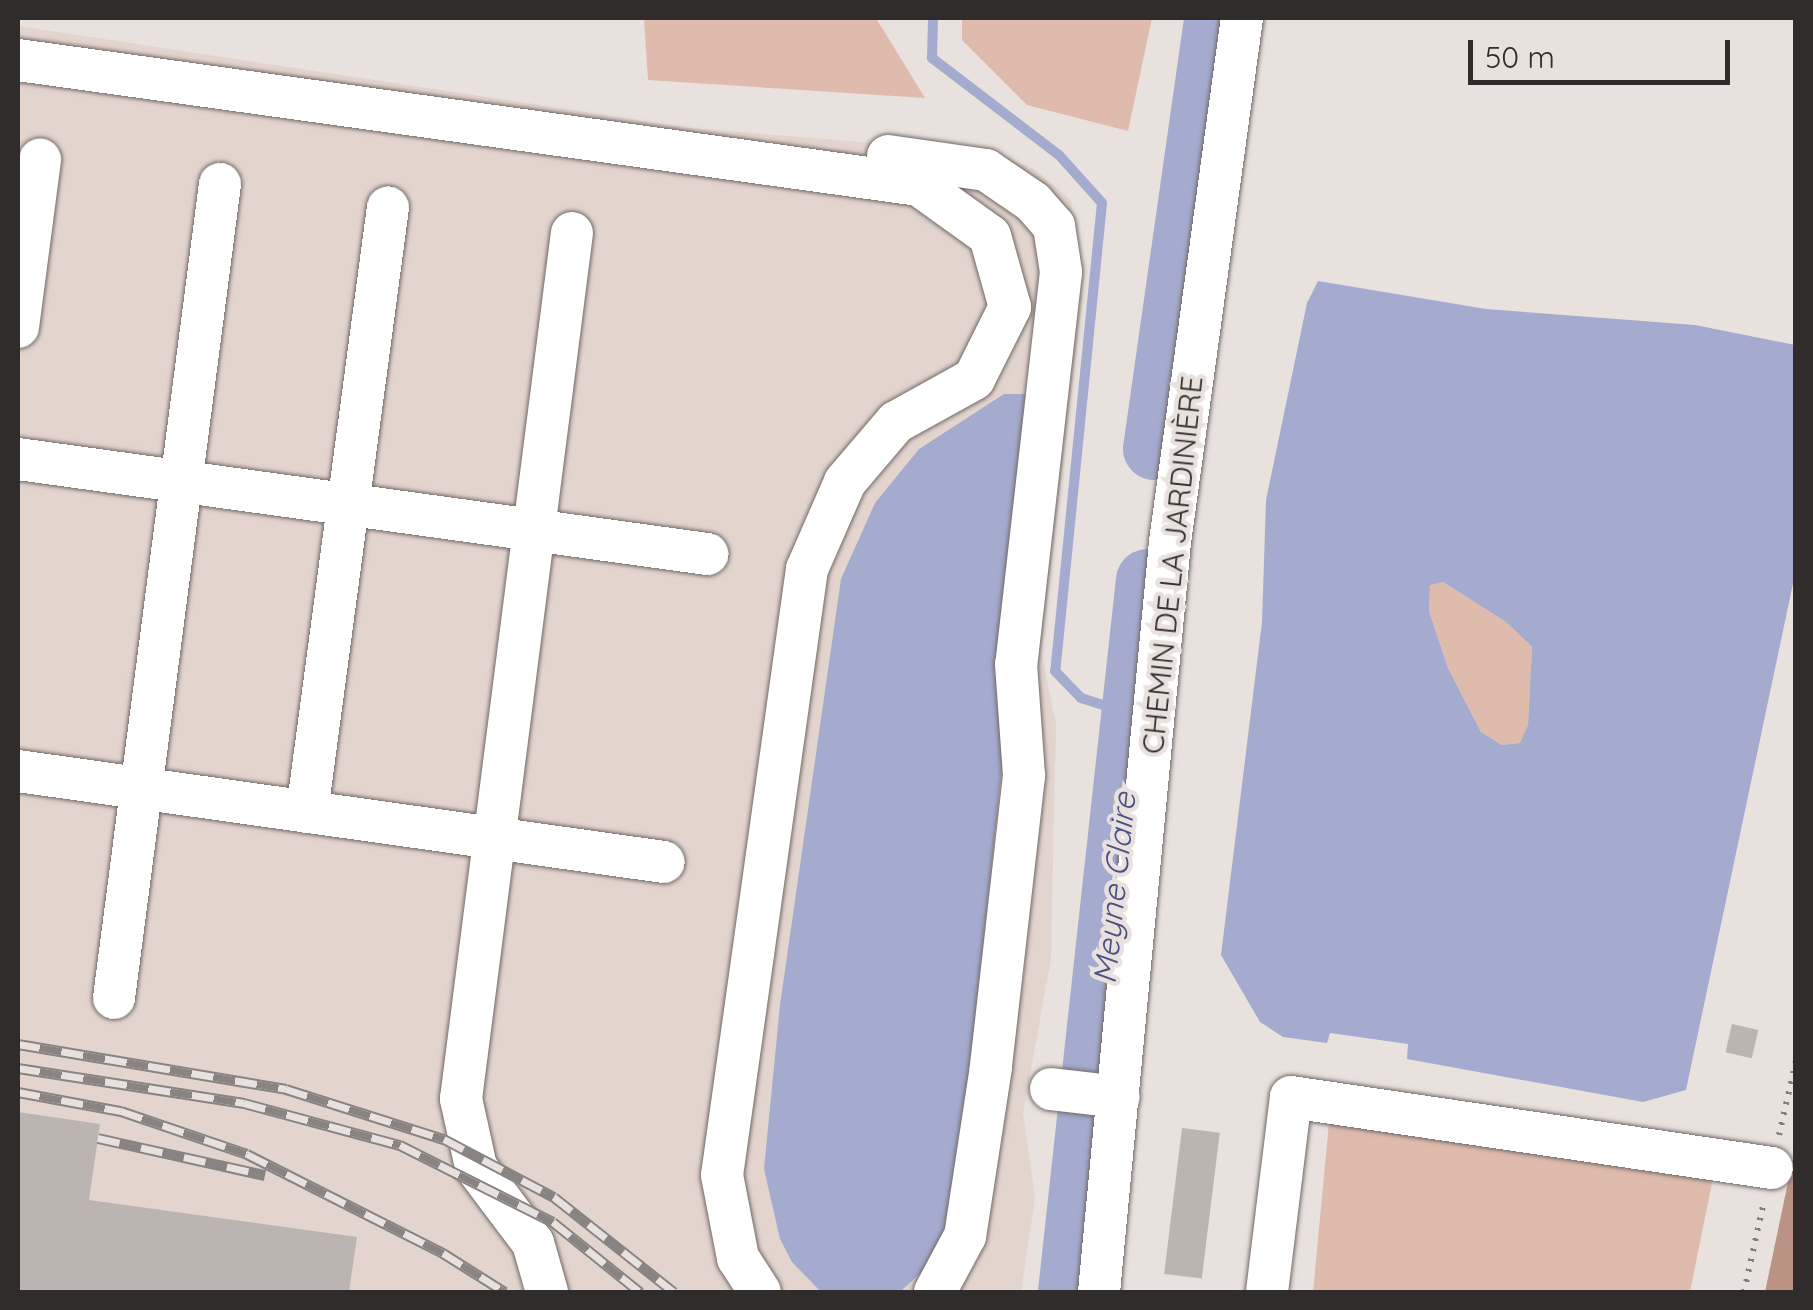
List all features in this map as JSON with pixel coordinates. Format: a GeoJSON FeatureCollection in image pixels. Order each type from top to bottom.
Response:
{"type":"FeatureCollection","features":[{"type":"Feature","properties":{"kind":"street","name":"CHEMIN DE LA JARDINIÈRE"},"geometry":{"type":"LineString","coordinates":[[1099,1292],[1170,542],[1242,18]]}},
{"type":"Feature","properties":{"kind":"street"},"geometry":{"type":"LineString","coordinates":[[18,33],[986,170],[1054,226],[1061,272],[1016,664],[1024,776],[992,1067],[966,1236],[934,1292]]}},
{"type":"Feature","properties":{"kind":"street"},"geometry":{"type":"LineString","coordinates":[[18,60],[920,184],[990,236],[1010,307],[974,380],[896,422],[845,482],[807,569],[722,1175],[738,1258],[760,1292]]}},
{"type":"Feature","properties":{"kind":"street"},"geometry":{"type":"LineString","coordinates":[[18,327],[40,159]]}},
{"type":"Feature","properties":{"kind":"street"},"geometry":{"type":"LineString","coordinates":[[114,998],[220,184]]}},
{"type":"Feature","properties":{"kind":"street"},"geometry":{"type":"LineString","coordinates":[[307,812],[388,207]]}},
{"type":"Feature","properties":{"kind":"street"},"geometry":{"type":"LineString","coordinates":[[548,1292],[533,1243],[476,1167],[460,1099],[496,839],[530,531],[572,232]]}},
{"type":"Feature","properties":{"kind":"street"},"geometry":{"type":"LineString","coordinates":[[18,459],[707,554]]}},
{"type":"Feature","properties":{"kind":"street"},"geometry":{"type":"LineString","coordinates":[[18,771],[664,862]]}},
{"type":"Feature","properties":{"kind":"street"},"geometry":{"type":"LineString","coordinates":[[1051,1089],[1119,1097]]}},
{"type":"Feature","properties":{"kind":"street"},"geometry":{"type":"LineString","coordinates":[[1267,1292],[1291,1096],[1772,1168]]}},
{"type":"Feature","properties":{"kind":"shaded area"},"geometry":{"type":"Polygon","coordinates":[[[644,18],[876,18],[925,98],[648,80],[644,18]]]}},
{"type":"Feature","properties":{"kind":"shaded area"},"geometry":{"type":"Polygon","coordinates":[[[962,18],[1152,18],[1128,131],[1027,105],[962,40],[962,18]]]}},
{"type":"Feature","properties":{"kind":"shaded area"},"geometry":{"type":"Polygon","coordinates":[[[18,26],[691,128],[994,153],[1034,169],[1071,200],[1082,302],[1041,650],[1056,724],[1051,959],[1023,1113],[1035,1198],[1021,1292],[18,1292],[18,26]]]}},
{"type":"Feature","properties":{"kind":"shaded area"},"geometry":{"type":"Polygon","coordinates":[[[1443,582],[1506,622],[1532,647],[1528,725],[1521,743],[1502,745],[1481,732],[1448,668],[1429,611],[1430,584],[1443,582]]]}},
{"type":"Feature","properties":{"kind":"shaded area"},"geometry":{"type":"Polygon","coordinates":[[[1330,1112],[1682,1162],[1712,1183],[1690,1292],[1313,1292],[1330,1112]]]}},
{"type":"Feature","properties":{"kind":"shaded area"},"geometry":{"type":"Polygon","coordinates":[[[1795,1149],[1795,1292],[1765,1292],[1795,1149]]]}},
{"type":"Feature","properties":{"kind":"water"},"geometry":{"type":"Polygon","coordinates":[[[1318,281],[1486,309],[1695,325],[1795,345],[1795,574],[1686,1090],[1643,1102],[1407,1059],[1408,1044],[1330,1033],[1327,1043],[1283,1037],[1260,1022],[1221,955],[1262,622],[1266,500],[1307,303],[1318,281]],[[1443,582],[1430,585],[1429,611],[1448,668],[1481,732],[1502,745],[1520,743],[1528,725],[1532,647],[1506,622],[1443,582]]]}},
{"type":"Feature","properties":{"kind":"water"},"geometry":{"type":"Polygon","coordinates":[[[1004,394],[1030,394],[995,667],[1004,747],[964,1133],[942,1253],[900,1292],[821,1292],[792,1262],[780,1239],[764,1169],[780,1005],[841,579],[875,503],[919,449],[1004,394]]]}},
{"type":"Feature","properties":{"kind":"building"},"geometry":{"type":"Polygon","coordinates":[[[1732,1024],[1758,1030],[1752,1058],[1725,1052],[1732,1024]]]}},
{"type":"Feature","properties":{"kind":"building"},"geometry":{"type":"Polygon","coordinates":[[[18,1112],[100,1124],[89,1200],[357,1237],[349,1292],[18,1292],[18,1112]]]}},
{"type":"Feature","properties":{"kind":"building"},"geometry":{"type":"Polygon","coordinates":[[[1182,1128],[1220,1133],[1202,1279],[1164,1274],[1182,1128]]]}},
{"type":"Feature","properties":{"kind":"waterway"},"geometry":{"type":"LineString","coordinates":[[933,18],[932,58],[1059,155],[1102,203],[1055,671],[1081,698],[1131,714]]}},
{"type":"Feature","properties":{"kind":"waterway","name":"Meyne Claire"},"geometry":{"type":"LineString","coordinates":[[1154,449],[1215,18]]}},
{"type":"Feature","properties":{"kind":"waterway","name":"Meyne Claire"},"geometry":{"type":"LineString","coordinates":[[1069,1292],[1147,580]]}},
{"type":"Feature","properties":{"kind":"railway"},"geometry":{"type":"LineString","coordinates":[[18,1044],[286,1089],[444,1139],[554,1197],[674,1292]]}},
{"type":"Feature","properties":{"kind":"railway"},"geometry":{"type":"LineString","coordinates":[[18,1068],[244,1103],[400,1145],[553,1222],[640,1292]]}},
{"type":"Feature","properties":{"kind":"railway"},"geometry":{"type":"LineString","coordinates":[[18,1092],[121,1111],[247,1154],[443,1253],[505,1292]]}},
{"type":"Feature","properties":{"kind":"railway"},"geometry":{"type":"LineString","coordinates":[[98,1138],[265,1175]]}}]}
